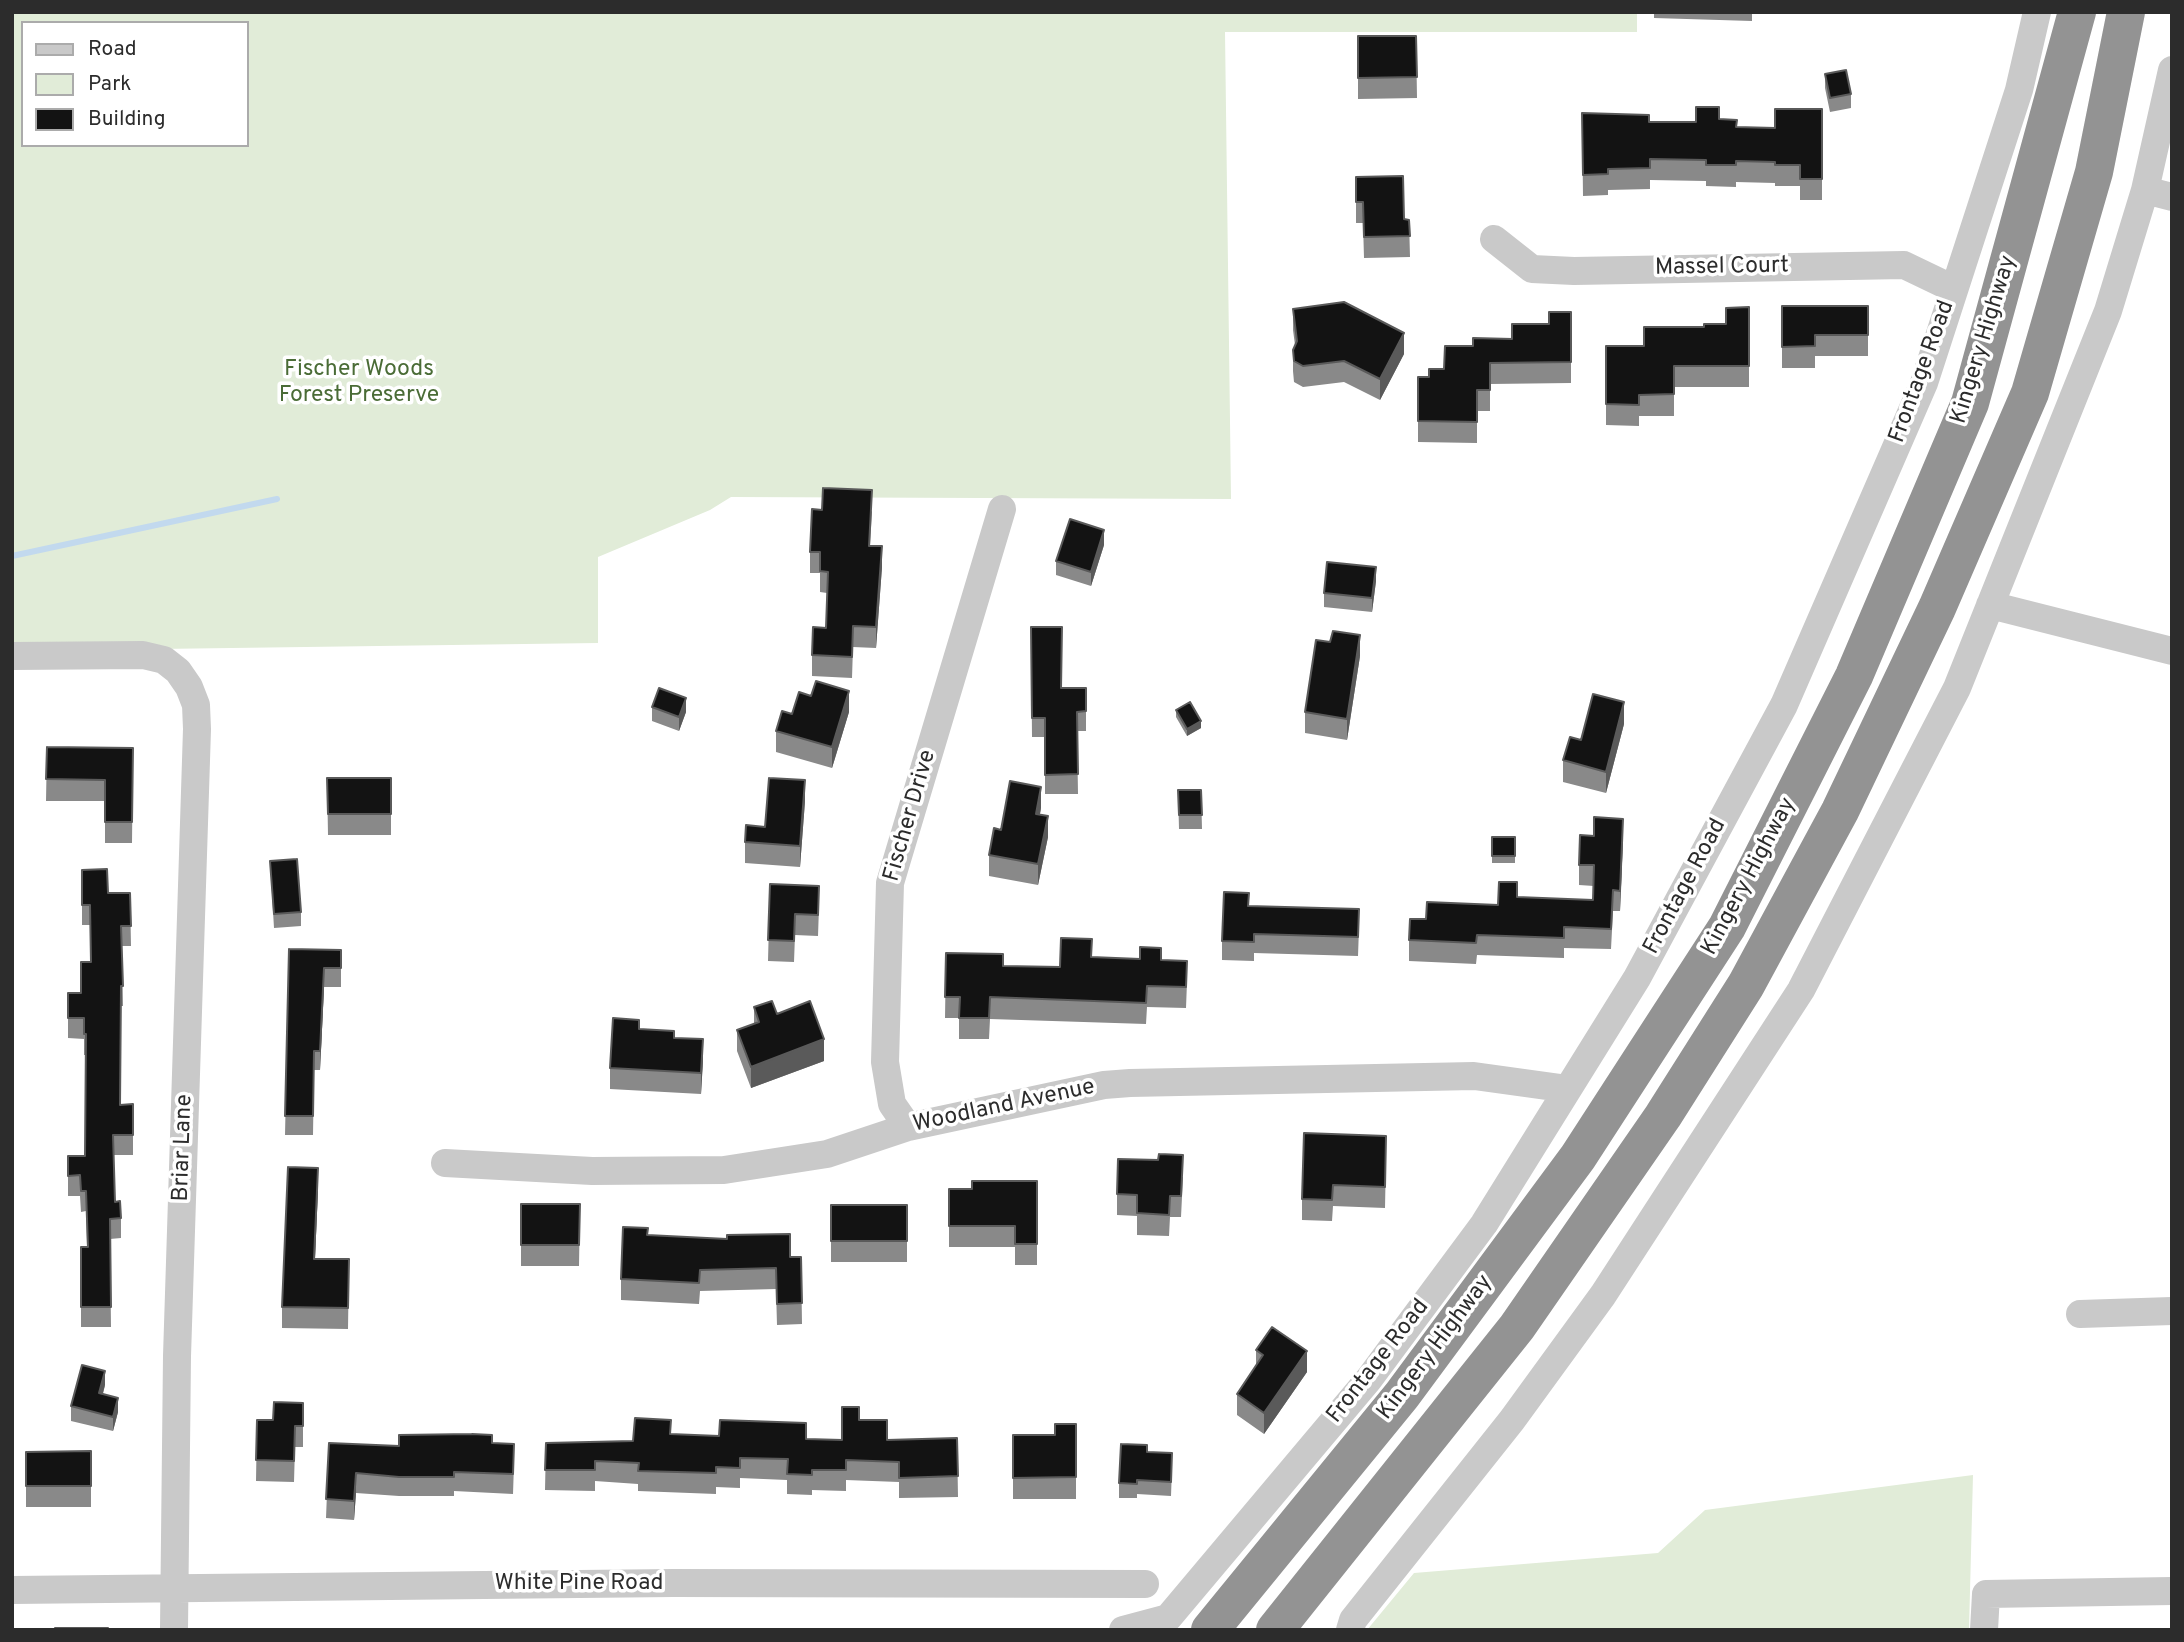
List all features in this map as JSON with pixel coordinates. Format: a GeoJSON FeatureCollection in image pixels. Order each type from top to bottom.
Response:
{"type":"FeatureCollection","features":[{"type":"Feature","properties":{"kind":"highway","name":"Kingery Highway"},"geometry":{"type":"LineString","coordinates":[[1210,1630],[1402,1395],[1578,1157],[1727,927],[1854,676],[1970,403],[2077,12]]}},
{"type":"Feature","properties":{"kind":"highway","name":"Kingery Highway"},"geometry":{"type":"LineString","coordinates":[[1275,1630],[1517,1327],[1656,1127],[1746,985],[1840,811],[1937,608],[2030,393],[2094,172],[2126,12]]}},
{"type":"Feature","properties":{"kind":"street","name":"Frontage Road"},"geometry":{"type":"LineString","coordinates":[[1123,1630],[1168,1618],[1368,1379],[1484,1224],[1637,978],[1784,705],[1924,383],[2019,90],[2037,12]]}},
{"type":"Feature","properties":{"kind":"street"},"geometry":{"type":"LineString","coordinates":[[1350,1630],[1353,1620],[1512,1420],[1603,1295],[1801,990],[1957,688],[2108,311],[2158,194],[2172,70]]}},
{"type":"Feature","properties":{"kind":"street","name":"Massel Court"},"geometry":{"type":"LineString","coordinates":[[1494,239],[1532,268],[1574,271],[1904,265],[1954,289]]}},
{"type":"Feature","properties":{"kind":"street","name":"Fischer Drive"},"geometry":{"type":"LineString","coordinates":[[908,1127],[892,1104],[885,1062],[890,883],[1002,509]]}},
{"type":"Feature","properties":{"kind":"street"},"geometry":{"type":"LineString","coordinates":[[1990,605],[2172,651]]}},
{"type":"Feature","properties":{"kind":"street","name":"Briar Lane"},"geometry":{"type":"LineString","coordinates":[[12,656],[143,655],[164,660],[178,671],[189,687],[195,705],[197,729],[177,1356],[174,1630]]}},
{"type":"Feature","properties":{"kind":"street","name":"Woodland Avenue"},"geometry":{"type":"LineString","coordinates":[[445,1163],[592,1171],[724,1170],[827,1154],[908,1127],[1104,1085],[1130,1083],[1474,1076],[1568,1089]]}},
{"type":"Feature","properties":{"kind":"street"},"geometry":{"type":"LineString","coordinates":[[2080,1314],[2172,1311]]}},
{"type":"Feature","properties":{"kind":"street","name":"White Pine Road"},"geometry":{"type":"LineString","coordinates":[[12,1590],[673,1583],[1145,1584]]}},
{"type":"Feature","properties":{"kind":"street"},"geometry":{"type":"LineString","coordinates":[[1984,1630],[1986,1594],[2172,1591]]}},
{"type":"Feature","properties":{"kind":"green space","name":"Fischer Woods Forest Preserve"},"geometry":{"type":"Polygon","coordinates":[[[12,12],[1637,12],[1637,32],[1225,32],[1231,499],[731,497],[710,510],[598,557],[598,643],[12,651],[12,12]]]}},
{"type":"Feature","properties":{"kind":"green space"},"geometry":{"type":"Polygon","coordinates":[[[1973,1475],[1969,1630],[1367,1630],[1414,1573],[1658,1553],[1705,1510],[1973,1475]]]}},
{"type":"Feature","properties":{"kind":"building"},"geometry":{"type":"Polygon","coordinates":[[[1358,36],[1416,36],[1417,77],[1358,78],[1358,36]]]}},
{"type":"Feature","properties":{"kind":"building"},"geometry":{"type":"Polygon","coordinates":[[[1846,70],[1851,94],[1830,98],[1825,74],[1846,70]]]}},
{"type":"Feature","properties":{"kind":"building"},"geometry":{"type":"Polygon","coordinates":[[[1696,107],[1719,107],[1719,119],[1737,120],[1736,127],[1775,128],[1775,109],[1822,109],[1822,179],[1800,179],[1800,165],[1775,165],[1775,162],[1736,161],[1736,165],[1706,165],[1706,160],[1650,159],[1650,168],[1608,169],[1608,174],[1583,175],[1582,113],[1649,115],[1649,122],[1696,122],[1696,107]]]}},
{"type":"Feature","properties":{"kind":"building"},"geometry":{"type":"Polygon","coordinates":[[[1403,176],[1404,219],[1409,220],[1410,236],[1364,237],[1363,202],[1356,202],[1356,177],[1403,176]]]}},
{"type":"Feature","properties":{"kind":"building"},"geometry":{"type":"Polygon","coordinates":[[[1344,302],[1404,333],[1380,379],[1344,361],[1303,366],[1294,361],[1293,350],[1297,341],[1293,309],[1344,302]]]}},
{"type":"Feature","properties":{"kind":"building"},"geometry":{"type":"Polygon","coordinates":[[[1782,306],[1868,306],[1868,335],[1815,335],[1815,346],[1782,347],[1782,306]]]}},
{"type":"Feature","properties":{"kind":"building"},"geometry":{"type":"Polygon","coordinates":[[[1749,307],[1749,366],[1674,366],[1674,394],[1639,395],[1639,405],[1606,404],[1606,346],[1644,346],[1644,327],[1704,327],[1704,324],[1726,324],[1726,308],[1749,307]]]}},
{"type":"Feature","properties":{"kind":"building"},"geometry":{"type":"Polygon","coordinates":[[[1549,312],[1571,312],[1571,362],[1490,363],[1490,390],[1477,390],[1477,422],[1418,421],[1418,377],[1429,377],[1429,369],[1444,369],[1445,346],[1473,346],[1473,338],[1512,339],[1512,324],[1549,324],[1549,312]]]}},
{"type":"Feature","properties":{"kind":"building"},"geometry":{"type":"Polygon","coordinates":[[[823,488],[872,490],[869,546],[882,546],[876,627],[853,626],[852,657],[812,655],[813,627],[826,628],[828,572],[820,571],[820,552],[810,552],[812,509],[822,510],[823,488]]]}},
{"type":"Feature","properties":{"kind":"building"},"geometry":{"type":"Polygon","coordinates":[[[1070,519],[1104,530],[1091,572],[1056,561],[1070,519]]]}},
{"type":"Feature","properties":{"kind":"building"},"geometry":{"type":"Polygon","coordinates":[[[1327,562],[1376,567],[1372,598],[1324,593],[1327,562]]]}},
{"type":"Feature","properties":{"kind":"building"},"geometry":{"type":"Polygon","coordinates":[[[1031,627],[1062,627],[1061,688],[1086,688],[1086,711],[1077,712],[1078,774],[1045,775],[1045,718],[1032,718],[1031,627]]]}},
{"type":"Feature","properties":{"kind":"building"},"geometry":{"type":"Polygon","coordinates":[[[1333,631],[1360,635],[1347,719],[1305,712],[1316,640],[1330,642],[1333,631]]]}},
{"type":"Feature","properties":{"kind":"building"},"geometry":{"type":"Polygon","coordinates":[[[816,681],[849,691],[832,747],[776,731],[782,711],[792,714],[799,692],[811,696],[816,681]]]}},
{"type":"Feature","properties":{"kind":"building"},"geometry":{"type":"Polygon","coordinates":[[[659,688],[686,698],[679,717],[652,707],[659,688]]]}},
{"type":"Feature","properties":{"kind":"building"},"geometry":{"type":"Polygon","coordinates":[[[1593,694],[1624,702],[1606,772],[1563,760],[1570,737],[1581,740],[1593,694]]]}},
{"type":"Feature","properties":{"kind":"building"},"geometry":{"type":"Polygon","coordinates":[[[1190,702],[1201,721],[1187,729],[1176,710],[1190,702]]]}},
{"type":"Feature","properties":{"kind":"building"},"geometry":{"type":"Polygon","coordinates":[[[47,747],[133,748],[132,822],[105,822],[105,780],[46,779],[47,747]]]}},
{"type":"Feature","properties":{"kind":"building"},"geometry":{"type":"Polygon","coordinates":[[[327,778],[391,778],[391,814],[328,814],[327,778]]]}},
{"type":"Feature","properties":{"kind":"building"},"geometry":{"type":"Polygon","coordinates":[[[769,778],[805,780],[800,846],[745,842],[746,825],[765,827],[769,778]]]}},
{"type":"Feature","properties":{"kind":"building"},"geometry":{"type":"Polygon","coordinates":[[[1010,781],[1041,787],[1036,814],[1048,816],[1038,864],[989,855],[994,828],[1001,830],[1010,781]]]}},
{"type":"Feature","properties":{"kind":"building"},"geometry":{"type":"Polygon","coordinates":[[[1178,790],[1201,790],[1202,815],[1179,815],[1178,790]]]}},
{"type":"Feature","properties":{"kind":"building"},"geometry":{"type":"Polygon","coordinates":[[[1594,817],[1623,819],[1620,891],[1613,890],[1611,929],[1564,927],[1564,938],[1477,935],[1476,943],[1409,940],[1410,919],[1426,919],[1427,902],[1498,905],[1499,882],[1517,882],[1517,897],[1593,900],[1594,865],[1579,865],[1580,835],[1594,836],[1594,817]]]}},
{"type":"Feature","properties":{"kind":"building"},"geometry":{"type":"Polygon","coordinates":[[[1492,837],[1515,837],[1515,856],[1492,856],[1492,837]]]}},
{"type":"Feature","properties":{"kind":"building"},"geometry":{"type":"Polygon","coordinates":[[[297,859],[301,912],[274,914],[270,861],[297,859]]]}},
{"type":"Feature","properties":{"kind":"building"},"geometry":{"type":"Polygon","coordinates":[[[107,869],[108,893],[130,893],[131,926],[121,926],[123,986],[120,1105],[133,1104],[133,1135],[113,1135],[115,1202],[120,1201],[121,1218],[110,1219],[111,1307],[81,1307],[81,1247],[88,1247],[86,1191],[81,1191],[80,1175],[68,1176],[68,1156],[85,1156],[86,1034],[84,1018],[68,1018],[68,993],[81,993],[81,962],[91,962],[90,905],[82,905],[82,870],[107,869]]]}},
{"type":"Feature","properties":{"kind":"building"},"geometry":{"type":"Polygon","coordinates":[[[770,884],[819,886],[818,915],[795,914],[794,941],[768,940],[770,884]]]}},
{"type":"Feature","properties":{"kind":"building"},"geometry":{"type":"Polygon","coordinates":[[[1224,892],[1249,893],[1248,906],[1359,909],[1358,937],[1254,934],[1254,942],[1222,941],[1224,892]]]}},
{"type":"Feature","properties":{"kind":"building"},"geometry":{"type":"Polygon","coordinates":[[[1061,938],[1092,939],[1091,957],[1140,959],[1140,947],[1161,948],[1161,960],[1187,961],[1186,987],[1147,986],[1146,1003],[990,997],[989,1018],[959,1018],[960,997],[945,997],[946,953],[1003,954],[1003,966],[1060,967],[1061,938]]]}},
{"type":"Feature","properties":{"kind":"building"},"geometry":{"type":"Polygon","coordinates":[[[289,949],[341,950],[341,968],[324,968],[320,1051],[314,1051],[313,1116],[285,1116],[289,949]]]}},
{"type":"Feature","properties":{"kind":"building"},"geometry":{"type":"Polygon","coordinates":[[[772,1001],[777,1014],[810,1001],[824,1039],[751,1067],[737,1030],[759,1022],[754,1007],[772,1001]]]}},
{"type":"Feature","properties":{"kind":"building"},"geometry":{"type":"Polygon","coordinates":[[[613,1018],[639,1020],[639,1029],[674,1031],[674,1038],[703,1039],[701,1073],[610,1068],[613,1018]]]}},
{"type":"Feature","properties":{"kind":"building"},"geometry":{"type":"Polygon","coordinates":[[[1304,1133],[1386,1136],[1385,1187],[1333,1185],[1332,1200],[1302,1199],[1304,1133]]]}},
{"type":"Feature","properties":{"kind":"building"},"geometry":{"type":"Polygon","coordinates":[[[1159,1154],[1183,1155],[1181,1196],[1170,1196],[1169,1215],[1137,1213],[1137,1195],[1117,1194],[1118,1159],[1158,1160],[1159,1154]]]}},
{"type":"Feature","properties":{"kind":"building"},"geometry":{"type":"Polygon","coordinates":[[[288,1167],[318,1168],[314,1259],[349,1259],[348,1308],[282,1307],[288,1167]]]}},
{"type":"Feature","properties":{"kind":"building"},"geometry":{"type":"Polygon","coordinates":[[[972,1181],[1037,1181],[1037,1244],[1015,1244],[1015,1226],[949,1226],[949,1189],[972,1189],[972,1181]]]}},
{"type":"Feature","properties":{"kind":"building"},"geometry":{"type":"Polygon","coordinates":[[[521,1204],[580,1204],[579,1245],[521,1245],[521,1204]]]}},
{"type":"Feature","properties":{"kind":"building"},"geometry":{"type":"Polygon","coordinates":[[[831,1205],[907,1205],[907,1241],[831,1241],[831,1205]]]}},
{"type":"Feature","properties":{"kind":"building"},"geometry":{"type":"Polygon","coordinates":[[[623,1227],[648,1228],[647,1235],[727,1239],[727,1235],[790,1234],[790,1257],[801,1257],[802,1303],[777,1304],[776,1268],[700,1270],[699,1283],[621,1279],[623,1227]]]}},
{"type":"Feature","properties":{"kind":"building"},"geometry":{"type":"Polygon","coordinates":[[[1272,1327],[1307,1351],[1264,1413],[1237,1394],[1263,1355],[1256,1350],[1272,1327]]]}},
{"type":"Feature","properties":{"kind":"building"},"geometry":{"type":"Polygon","coordinates":[[[82,1365],[105,1371],[99,1393],[118,1398],[113,1417],[71,1406],[82,1365]]]}},
{"type":"Feature","properties":{"kind":"building"},"geometry":{"type":"Polygon","coordinates":[[[274,1402],[303,1403],[303,1426],[295,1426],[294,1461],[256,1460],[257,1420],[273,1420],[274,1402]]]}},
{"type":"Feature","properties":{"kind":"building"},"geometry":{"type":"Polygon","coordinates":[[[842,1407],[859,1407],[859,1420],[887,1420],[887,1440],[957,1438],[958,1476],[899,1478],[899,1462],[846,1460],[846,1470],[812,1470],[812,1475],[787,1474],[788,1459],[740,1458],[740,1468],[716,1467],[716,1473],[638,1471],[639,1463],[595,1461],[595,1470],[545,1470],[546,1443],[633,1441],[635,1418],[671,1420],[670,1434],[719,1436],[720,1420],[806,1423],[806,1439],[842,1440],[842,1407]]]}},
{"type":"Feature","properties":{"kind":"building"},"geometry":{"type":"Polygon","coordinates":[[[1055,1424],[1076,1424],[1076,1477],[1013,1478],[1013,1435],[1055,1435],[1055,1424]]]}},
{"type":"Feature","properties":{"kind":"building"},"geometry":{"type":"Polygon","coordinates":[[[399,1435],[492,1435],[492,1443],[514,1444],[513,1474],[454,1472],[454,1477],[399,1477],[356,1473],[354,1501],[326,1499],[329,1443],[399,1446],[399,1435]]]}},
{"type":"Feature","properties":{"kind":"building"},"geometry":{"type":"Polygon","coordinates":[[[1121,1444],[1147,1445],[1147,1452],[1172,1453],[1171,1482],[1137,1480],[1137,1484],[1119,1483],[1121,1444]]]}},
{"type":"Feature","properties":{"kind":"building"},"geometry":{"type":"Polygon","coordinates":[[[91,1451],[91,1486],[26,1486],[26,1452],[91,1451]]]}},
{"type":"Feature","properties":{"kind":"building"},"geometry":{"type":"Polygon","coordinates":[[[108,1628],[108,1630],[55,1630],[108,1628]]]}},
{"type":"Feature","properties":{"kind":"waterway"},"geometry":{"type":"LineString","coordinates":[[12,556],[277,499]]}}]}
